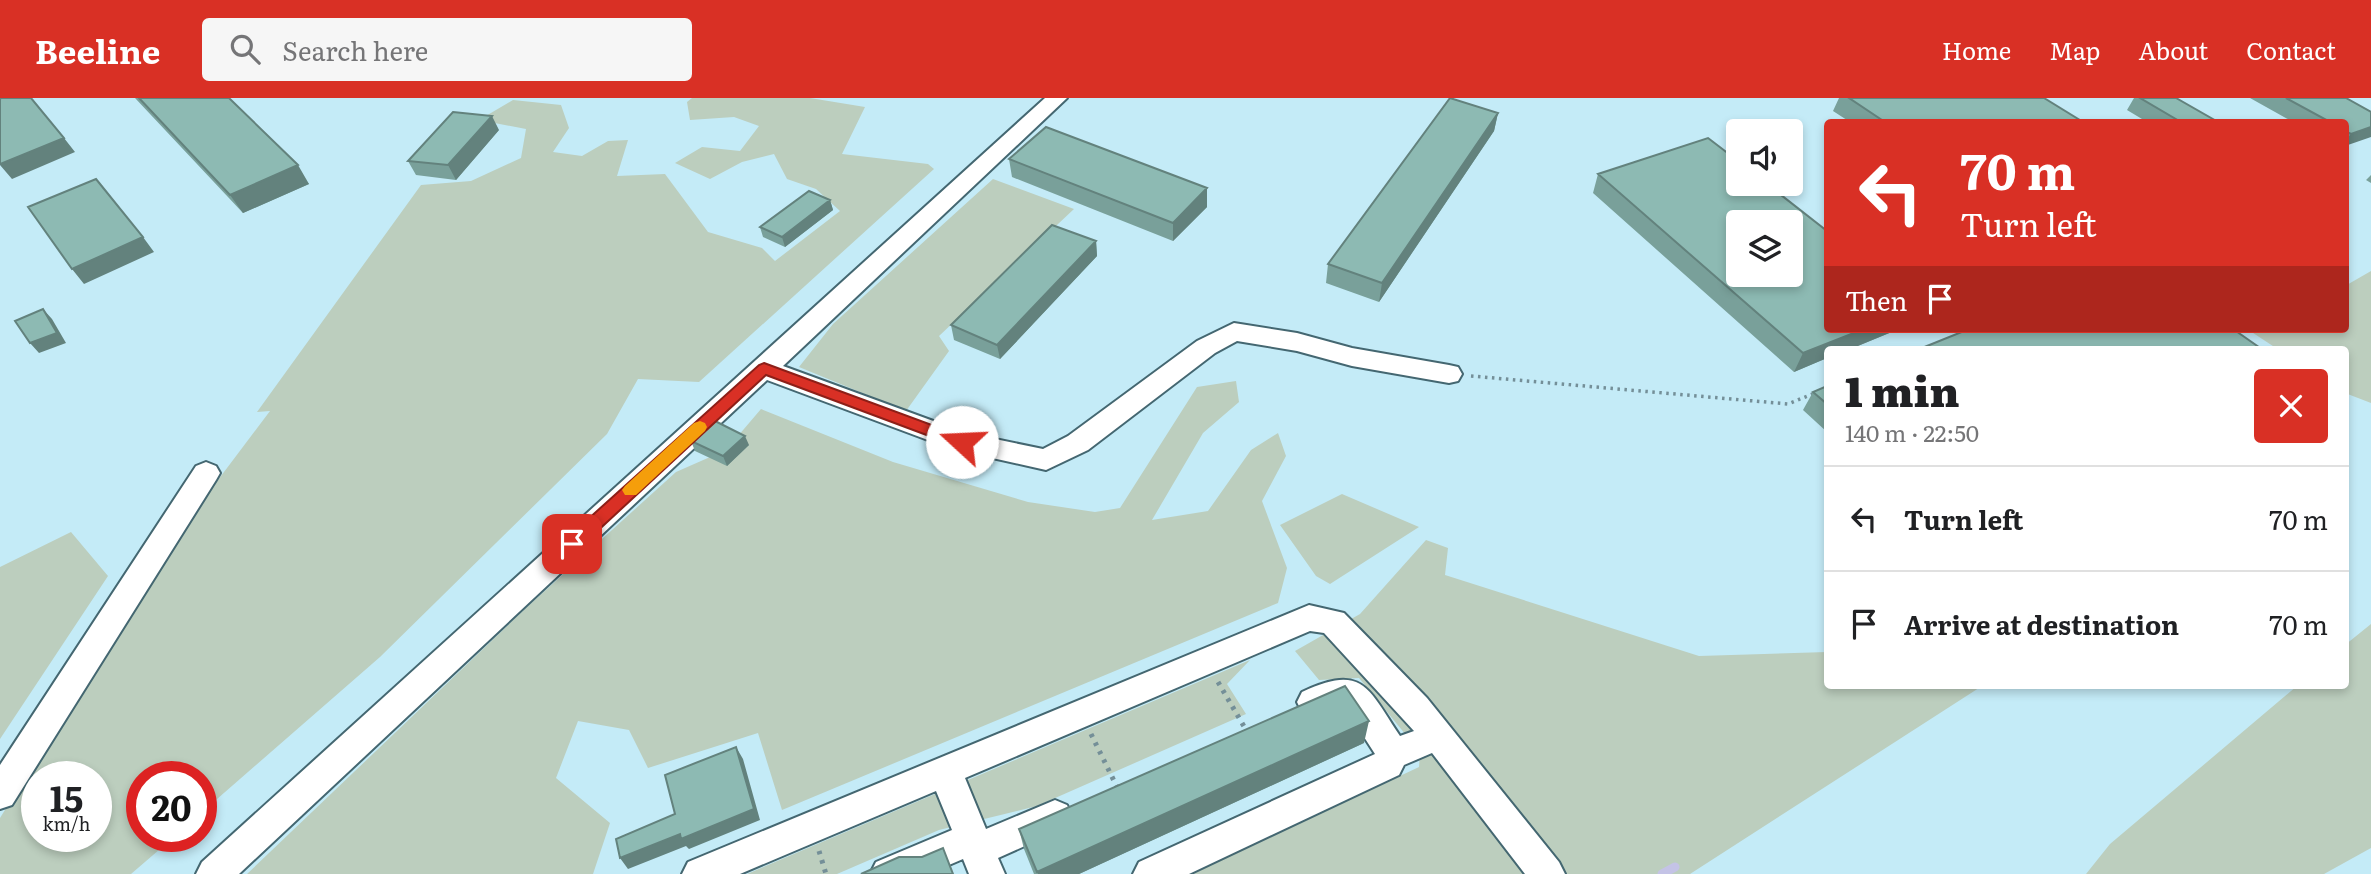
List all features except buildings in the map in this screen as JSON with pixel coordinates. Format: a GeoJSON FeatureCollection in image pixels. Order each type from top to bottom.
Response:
{"type":"FeatureCollection","features":[{"type":"Feature","properties":{"kind":"street"},"geometry":{"type":"LineString","coordinates":[[214,874],[1057,98]]}},
{"type":"Feature","properties":{"kind":"street"},"geometry":{"type":"LineString","coordinates":[[764,369],[962,442],[1046,460],[1078,443],[1206,347],[1234,332],[1297,342],[1352,356],[1449,374]]}},
{"type":"Feature","properties":{"kind":"street"},"geometry":{"type":"LineString","coordinates":[[0,794],[206,473]]}},
{"type":"Feature","properties":{"kind":"street"},"geometry":{"type":"LineString","coordinates":[[700,874],[1309,618],[1333,622],[1416,708],[1547,874]]}},
{"type":"Feature","properties":{"kind":"street"},"geometry":{"type":"LineString","coordinates":[[1151,874],[1387,764],[1391,755],[1391,750],[1355,696],[1347,691],[1338,691],[1284,715]]}},
{"type":"Feature","properties":{"kind":"street"},"geometry":{"type":"LineString","coordinates":[[1391,755],[1437,736]]}},
{"type":"Feature","properties":{"kind":"street"},"geometry":{"type":"LineString","coordinates":[[945,771],[979,854]]}},
{"type":"Feature","properties":{"kind":"street"},"geometry":{"type":"LineString","coordinates":[[888,874],[979,854],[1084,803]]}},
{"type":"Feature","properties":{"kind":"path"},"geometry":{"type":"LineString","coordinates":[[1449,374],[1788,404],[1824,389]]}},
{"type":"Feature","properties":{"kind":"path"},"geometry":{"type":"LineString","coordinates":[[1206,661],[1253,741]]}},
{"type":"Feature","properties":{"kind":"path"},"geometry":{"type":"LineString","coordinates":[[1081,714],[1123,799]]}},
{"type":"Feature","properties":{"kind":"green space"},"geometry":{"type":"Polygon","coordinates":[[[692,98],[810,98],[865,107],[842,154],[928,164],[934,169],[699,382],[638,379],[607,434],[380,657],[217,799],[217,761],[126,761],[126,852],[157,852],[131,874],[0,874],[0,818],[21,784],[21,852],[112,852],[112,761],[35,761],[169,545],[270,411],[257,412],[421,185],[471,181],[521,158],[526,129],[479,120],[513,100],[561,105],[569,128],[553,152],[582,156],[608,141],[628,140],[617,176],[665,174],[708,232],[762,248],[775,261],[840,211],[816,189],[787,179],[774,154],[742,162],[710,179],[675,163],[702,147],[740,151],[759,126],[734,117],[690,120],[687,102],[692,98]]]}},
{"type":"Feature","properties":{"kind":"green space"},"geometry":{"type":"Polygon","coordinates":[[[993,179],[1074,209],[939,336],[949,351],[906,411],[799,367],[833,324],[993,179]]]}},
{"type":"Feature","properties":{"kind":"green space"},"geometry":{"type":"Polygon","coordinates":[[[2371,271],[2371,403],[2349,395],[2349,346],[2273,346],[2253,333],[2349,333],[2349,284],[2371,271]]]}},
{"type":"Feature","properties":{"kind":"green space"},"geometry":{"type":"Polygon","coordinates":[[[1236,381],[1239,402],[1203,433],[1152,520],[1208,511],[1251,450],[1278,433],[1286,456],[1262,501],[1287,568],[1278,603],[782,810],[758,733],[648,768],[629,730],[578,721],[556,778],[610,823],[593,874],[247,874],[527,607],[676,472],[726,450],[761,409],[893,462],[1028,502],[1095,512],[1120,508],[1197,387],[1236,381]]]}},
{"type":"Feature","properties":{"kind":"green space"},"geometry":{"type":"Polygon","coordinates":[[[1342,494],[1419,527],[1330,584],[1316,576],[1280,525],[1342,494]]]}},
{"type":"Feature","properties":{"kind":"green space"},"geometry":{"type":"Polygon","coordinates":[[[71,532],[108,576],[0,739],[0,567],[71,532]]]}},
{"type":"Feature","properties":{"kind":"green space"},"geometry":{"type":"Polygon","coordinates":[[[1426,540],[1448,548],[1445,575],[1699,656],[1824,652],[1824,689],[1977,689],[1690,874],[1192,874],[1419,767],[1420,752],[1359,678],[1319,680],[1295,651],[1360,614],[1426,540]]]}},
{"type":"Feature","properties":{"kind":"green space"},"geometry":{"type":"Polygon","coordinates":[[[2371,624],[2371,848],[2324,874],[2086,874],[2110,844],[2293,689],[2349,689],[2349,642],[2371,624]]]}},
{"type":"Feature","properties":{"kind":"green space"},"geometry":{"type":"Polygon","coordinates":[[[1250,660],[1227,684],[1246,714],[1037,806],[939,830],[837,874],[747,874],[1250,660]]]}},
{"type":"Feature","properties":{"kind":"waterway"},"geometry":{"type":"LineString","coordinates":[[1662,874],[1675,867]]}},
{"type":"Feature","properties":{"kind":"slow traffic"},"geometry":{"type":"LineString","coordinates":[[630,490],[700,427]]}},
{"type":"Feature","properties":{"kind":"route"},"geometry":{"type":"LineString","coordinates":[[572,544],[764,369],[962,442]]}}]}
